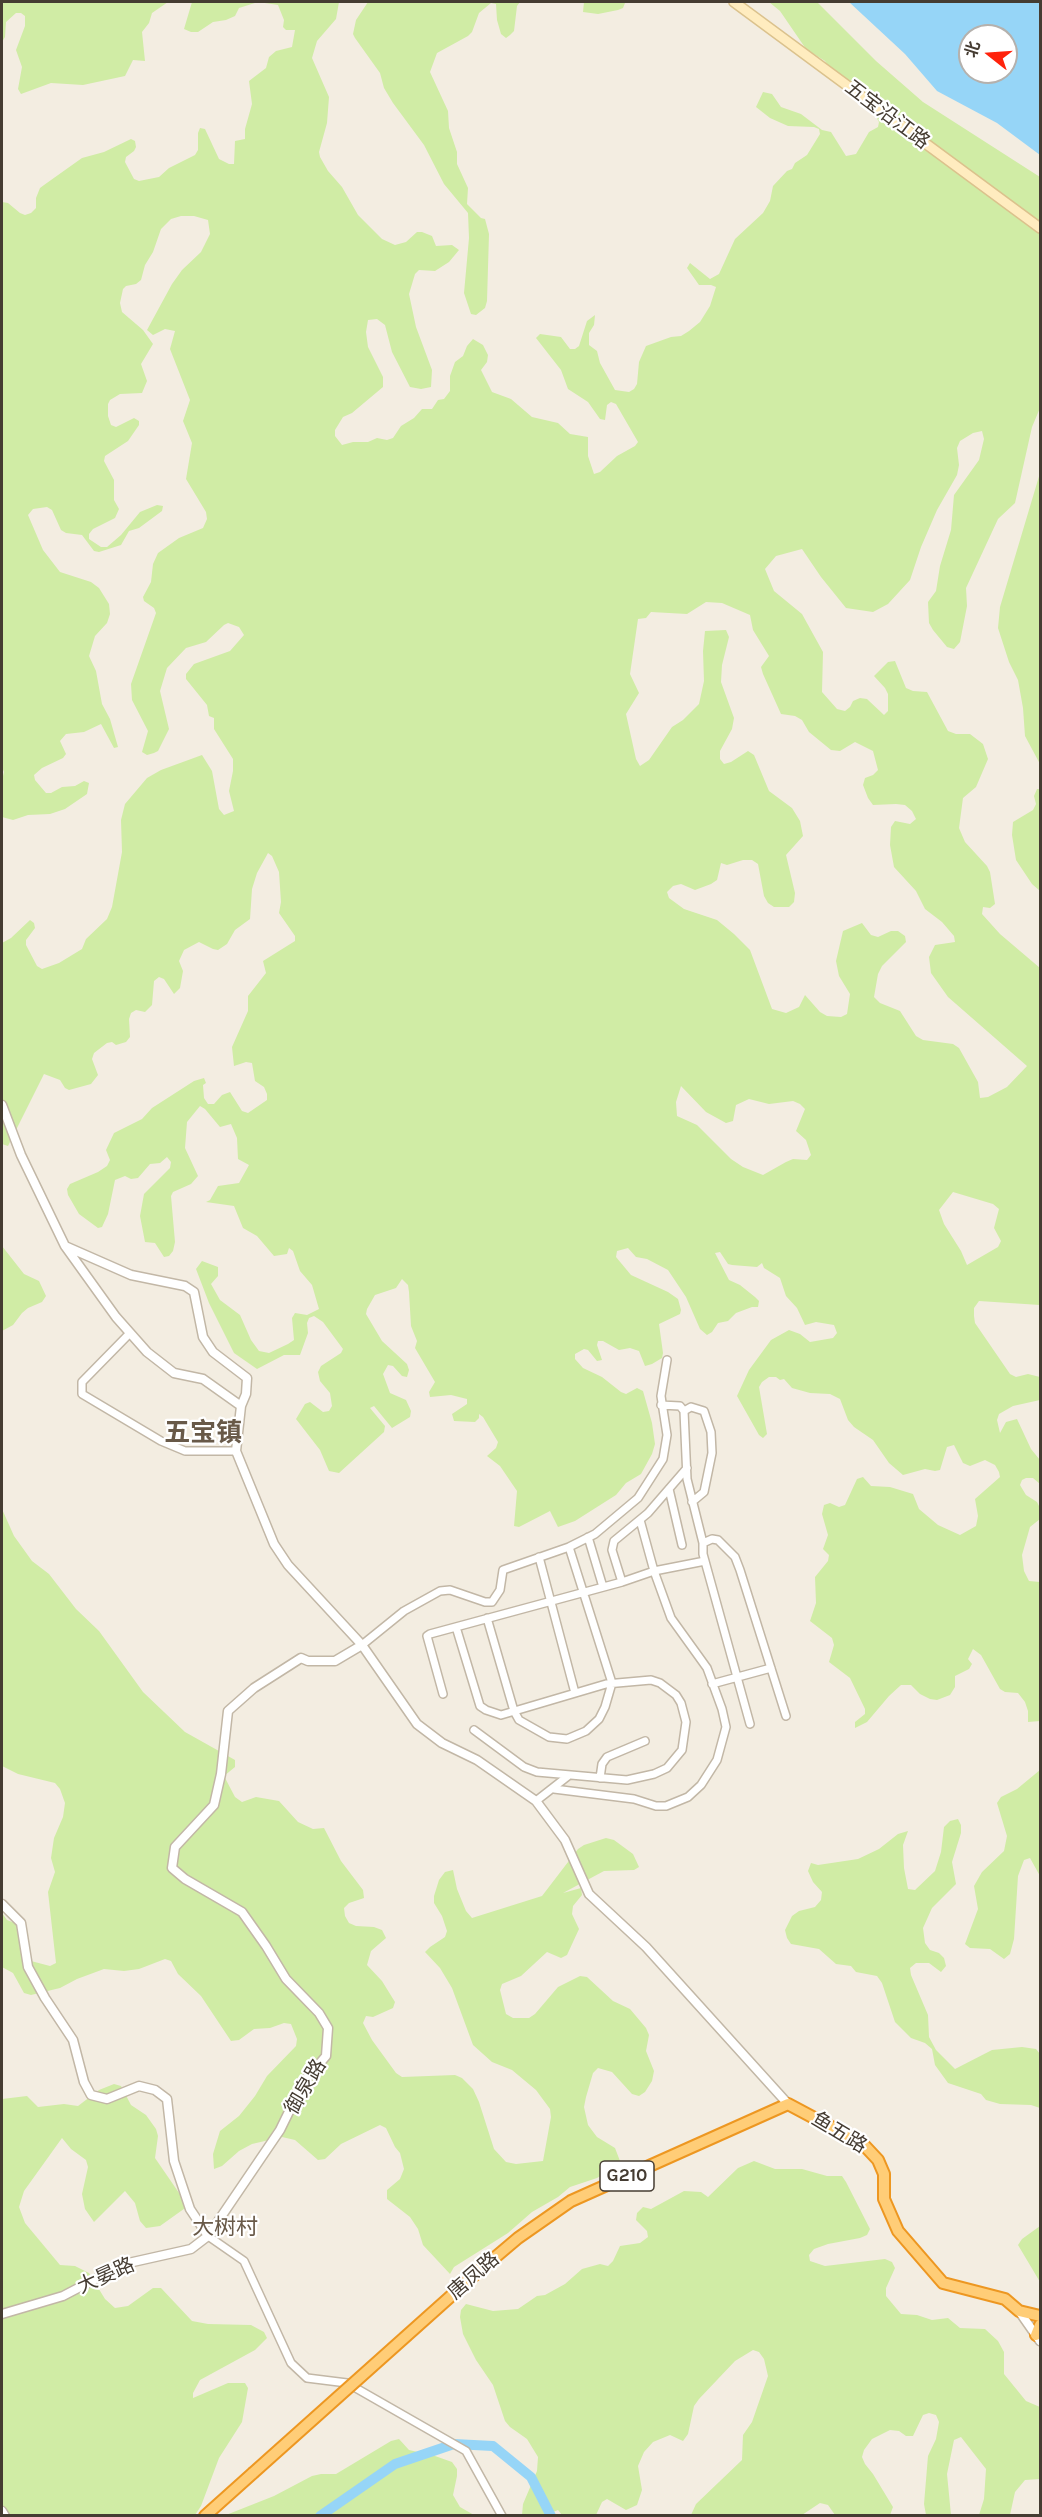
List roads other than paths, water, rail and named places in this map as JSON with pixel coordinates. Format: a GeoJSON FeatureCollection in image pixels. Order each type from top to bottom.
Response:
{"type":"FeatureCollection","features":[{"type":"Feature","properties":{"kind":"highway","name":"唐凤路"},"geometry":{"type":"LineString","coordinates":[[205,2516],[518,2238],[571,2201],[788,2104]]}},
{"type":"Feature","properties":{"kind":"highway","name":"鱼五路"},"geometry":{"type":"LineString","coordinates":[[788,2104],[863,2144],[878,2160],[884,2174],[884,2199],[898,2231],[942,2283],[1005,2300],[1019,2311]]}},
{"type":"Feature","properties":{"kind":"highway"},"geometry":{"type":"LineString","coordinates":[[1019,2311],[1041,2316]]}},
{"type":"Feature","properties":{"kind":"main road","name":"五宝沿江路"},"geometry":{"type":"LineString","coordinates":[[734,2],[1041,228]]}},
{"type":"Feature","properties":{"kind":"street"},"geometry":{"type":"LineString","coordinates":[[2,1105],[21,1155],[65,1246],[130,1333],[147,1352],[174,1373],[203,1380],[241,1406]]}},
{"type":"Feature","properties":{"kind":"street"},"geometry":{"type":"LineString","coordinates":[[65,1246],[131,1275],[185,1286],[194,1292],[203,1337],[213,1352],[247,1378],[236,1451],[274,1544],[288,1565],[362,1645],[404,1611],[440,1591],[450,1590],[485,1602],[492,1602],[500,1590],[503,1570],[588,1537],[638,1498],[663,1459],[667,1435],[661,1405],[668,1360]]}},
{"type":"Feature","properties":{"kind":"street"},"geometry":{"type":"LineString","coordinates":[[130,1333],[82,1382],[82,1394],[161,1441],[185,1451],[236,1451]]}},
{"type":"Feature","properties":{"kind":"street"},"geometry":{"type":"LineString","coordinates":[[661,1405],[680,1406],[684,1411],[687,1468],[692,1502],[703,1543],[705,1561],[750,1724]]}},
{"type":"Feature","properties":{"kind":"street"},"geometry":{"type":"LineString","coordinates":[[684,1411],[691,1407],[704,1411],[711,1432],[712,1454],[706,1486],[704,1492],[692,1502]]}},
{"type":"Feature","properties":{"kind":"street"},"geometry":{"type":"LineString","coordinates":[[622,1582],[612,1550],[614,1541],[640,1520],[687,1468]]}},
{"type":"Feature","properties":{"kind":"street"},"geometry":{"type":"LineString","coordinates":[[669,1489],[682,1545]]}},
{"type":"Feature","properties":{"kind":"street"},"geometry":{"type":"LineString","coordinates":[[554,1789],[634,1799],[656,1806],[675,1804],[688,1797],[701,1785],[717,1760],[726,1727],[712,1683],[707,1668],[671,1618],[654,1571],[640,1520]]}},
{"type":"Feature","properties":{"kind":"street"},"geometry":{"type":"LineString","coordinates":[[588,1537],[603,1587]]}},
{"type":"Feature","properties":{"kind":"street"},"geometry":{"type":"LineString","coordinates":[[703,1543],[712,1539],[718,1540],[735,1557],[786,1716]]}},
{"type":"Feature","properties":{"kind":"street"},"geometry":{"type":"LineString","coordinates":[[487,1618],[514,1711],[519,1720],[549,1737],[567,1739],[586,1731],[599,1719],[612,1683],[569,1546]]}},
{"type":"Feature","properties":{"kind":"street"},"geometry":{"type":"LineString","coordinates":[[539,1557],[575,1693]]}},
{"type":"Feature","properties":{"kind":"street"},"geometry":{"type":"LineString","coordinates":[[443,1694],[427,1636],[654,1571],[705,1561]]}},
{"type":"Feature","properties":{"kind":"street"},"geometry":{"type":"LineString","coordinates":[[456,1627],[480,1706],[501,1715],[612,1683],[651,1680],[669,1689],[681,1703],[686,1722],[682,1750],[667,1768],[654,1774],[627,1780],[537,1772],[524,1767],[474,1730]]}},
{"type":"Feature","properties":{"kind":"street","name":"鱼五路"},"geometry":{"type":"LineString","coordinates":[[362,1645],[417,1724],[442,1743],[477,1760],[536,1801],[565,1840],[589,1894],[646,1947],[788,2104]]}},
{"type":"Feature","properties":{"kind":"street","name":"御泉路"},"geometry":{"type":"LineString","coordinates":[[208,2236],[280,2130],[303,2084],[326,2056],[328,2028],[319,2013],[286,1979],[242,1912],[185,1879],[172,1868],[175,1848],[214,1805],[221,1774],[228,1711],[254,1688],[301,1658],[308,1661],[335,1661],[362,1645]]}},
{"type":"Feature","properties":{"kind":"street"},"geometry":{"type":"LineString","coordinates":[[712,1683],[771,1668]]}},
{"type":"Feature","properties":{"kind":"street"},"geometry":{"type":"LineString","coordinates":[[600,1778],[602,1764],[607,1757],[645,1741]]}},
{"type":"Feature","properties":{"kind":"street"},"geometry":{"type":"LineString","coordinates":[[536,1801],[568,1776]]}},
{"type":"Feature","properties":{"kind":"street"},"geometry":{"type":"LineString","coordinates":[[2,1904],[21,1923],[28,1967],[73,2040],[84,2082],[91,2095],[107,2099],[139,2086],[155,2090],[167,2099],[174,2161],[190,2209],[208,2236],[244,2261],[291,2363],[307,2378],[347,2383],[466,2451],[502,2516]]}},
{"type":"Feature","properties":{"kind":"street","name":"大晏路"},"geometry":{"type":"LineString","coordinates":[[2,2314],[63,2296],[124,2264],[191,2249],[208,2236]]}},
{"type":"Feature","properties":{"kind":"street"},"geometry":{"type":"LineString","coordinates":[[1019,2311],[1039,2334]]}},
{"type":"Feature","properties":{"kind":"street"},"geometry":{"type":"LineString","coordinates":[[2,2511],[5,2516]]}},
{"type":"Feature","properties":{"kind":"water"},"geometry":{"type":"Polygon","coordinates":[[[849,2],[1040,2],[1040,155],[997,123],[937,91],[905,54],[849,2]]]}},
{"type":"Feature","properties":{"kind":"waterway"},"geometry":{"type":"LineString","coordinates":[[320,2516],[395,2464],[454,2444],[493,2446],[531,2477],[551,2516]]}},
{"type":"Feature","properties":{"kind":"district","name":"五宝镇"},"geometry":{"type":"Point","coordinates":[203,1434]}},
{"type":"Feature","properties":{"kind":"district","name":"大树村"},"geometry":{"type":"Point","coordinates":[225,2228]}}]}
